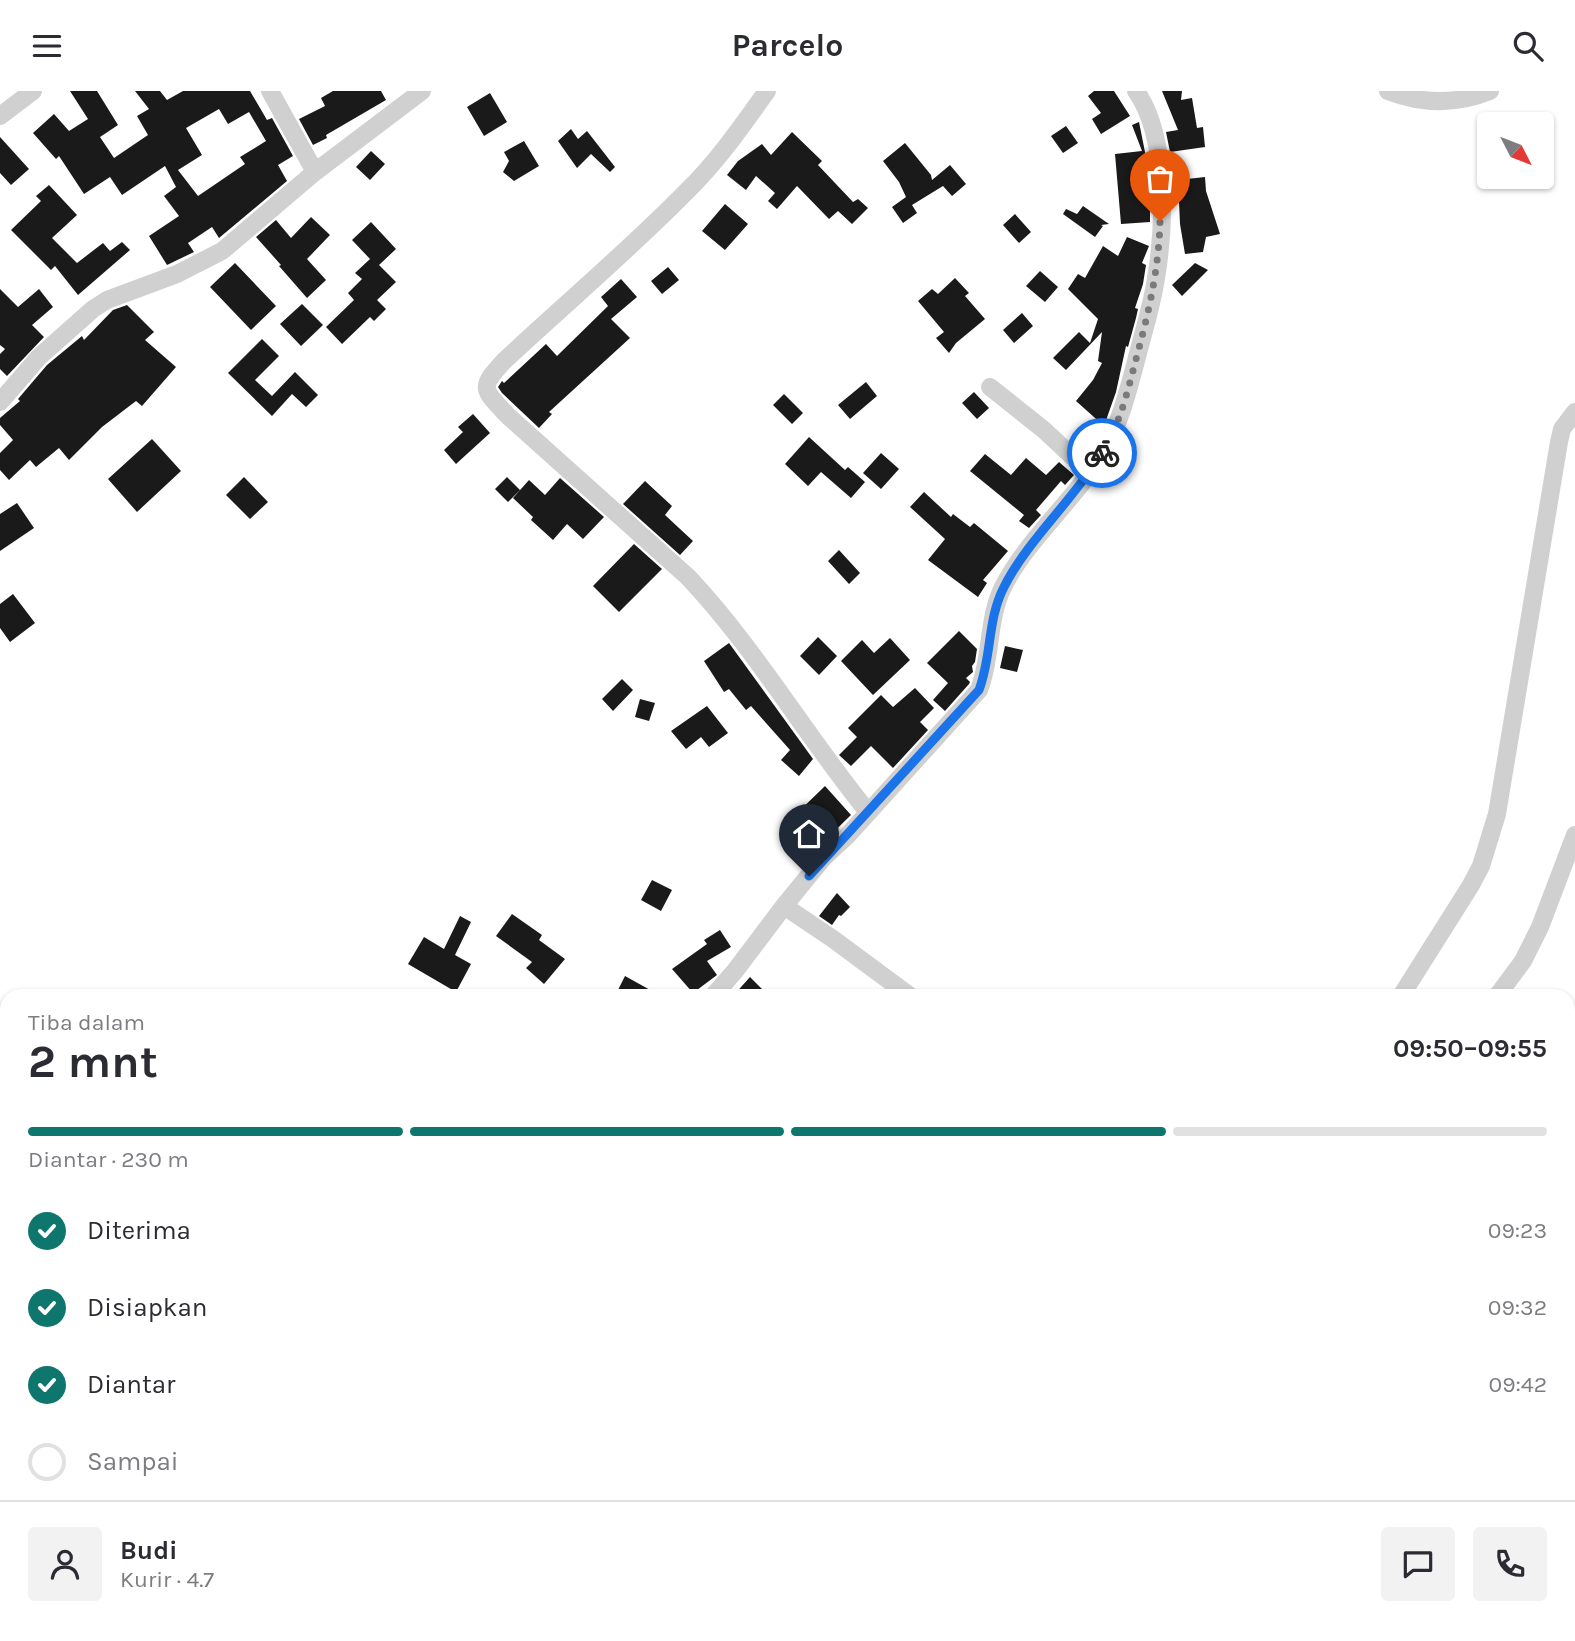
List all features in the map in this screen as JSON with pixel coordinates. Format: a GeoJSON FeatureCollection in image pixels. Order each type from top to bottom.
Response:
{"type":"FeatureCollection","features":[{"type":"Feature","properties":{"kind":"street"},"geometry":{"type":"LineString","coordinates":[[0,115],[33,91]]}},
{"type":"Feature","properties":{"kind":"street"},"geometry":{"type":"LineString","coordinates":[[270,91],[315,171]]}},
{"type":"Feature","properties":{"kind":"street"},"geometry":{"type":"LineString","coordinates":[[0,402],[39,357],[93,309],[107,300],[177,274],[222,251],[315,171],[422,91]]}},
{"type":"Feature","properties":{"kind":"street"},"geometry":{"type":"LineString","coordinates":[[767,91],[688,191],[504,361],[486,384],[487,390],[508,416],[688,577],[712,602],[747,645],[836,773],[868,812]]}},
{"type":"Feature","properties":{"kind":"street"},"geometry":{"type":"LineString","coordinates":[[719,989],[824,857],[979,690],[986,674],[991,622],[1004,585],[1090,473],[1105,449],[1125,400],[1152,299],[1158,259],[1161,203],[1159,161],[1153,128],[1144,102],[1136,91]]}},
{"type":"Feature","properties":{"kind":"street"},"geometry":{"type":"LineString","coordinates":[[1388,91],[1415,100],[1438,101],[1460,101],[1490,91]]}},
{"type":"Feature","properties":{"kind":"street"},"geometry":{"type":"LineString","coordinates":[[990,387],[1044,430],[1090,473]]}},
{"type":"Feature","properties":{"kind":"street"},"geometry":{"type":"LineString","coordinates":[[1405,989],[1481,866],[1497,814],[1559,442],[1562,429],[1575,412]]}},
{"type":"Feature","properties":{"kind":"street"},"geometry":{"type":"LineString","coordinates":[[1502,989],[1523,961],[1540,927],[1575,835]]}},
{"type":"Feature","properties":{"kind":"street"},"geometry":{"type":"LineString","coordinates":[[784,906],[901,989]]}},
{"type":"Feature","properties":{"kind":"building"},"geometry":{"type":"Polygon","coordinates":[[[70,91],[97,91],[118,125],[100,137],[114,158],[148,135],[137,116],[149,109],[135,91],[160,91],[167,100],[183,91],[250,91],[267,120],[272,118],[293,156],[278,165],[287,181],[219,238],[212,227],[188,243],[194,252],[167,265],[149,236],[179,216],[164,196],[176,187],[165,166],[122,195],[110,177],[84,194],[59,156],[56,159],[33,133],[54,114],[69,131],[88,119],[70,91]],[[219,109],[186,128],[202,155],[178,170],[198,196],[245,164],[240,157],[266,141],[249,112],[228,124],[219,109]]]}},
{"type":"Feature","properties":{"kind":"building"},"geometry":{"type":"Polygon","coordinates":[[[333,91],[381,91],[386,100],[313,145],[299,119],[325,106],[321,98],[333,91]]]}},
{"type":"Feature","properties":{"kind":"building"},"geometry":{"type":"Polygon","coordinates":[[[1094,91],[1114,91],[1130,116],[1101,134],[1092,119],[1101,113],[1088,96],[1094,91]]]}},
{"type":"Feature","properties":{"kind":"building"},"geometry":{"type":"Polygon","coordinates":[[[1162,91],[1182,91],[1181,100],[1192,98],[1197,128],[1203,127],[1205,147],[1170,152],[1166,132],[1178,130],[1162,91]]]}},
{"type":"Feature","properties":{"kind":"building"},"geometry":{"type":"Polygon","coordinates":[[[490,93],[507,122],[484,136],[467,107],[490,93]]]}},
{"type":"Feature","properties":{"kind":"building"},"geometry":{"type":"Polygon","coordinates":[[[1139,122],[1148,167],[1134,168],[1135,193],[1150,192],[1150,222],[1121,224],[1115,154],[1142,151],[1132,125],[1139,122]]]}},
{"type":"Feature","properties":{"kind":"building"},"geometry":{"type":"Polygon","coordinates":[[[1066,126],[1078,143],[1063,153],[1051,136],[1066,126]]]}},
{"type":"Feature","properties":{"kind":"building"},"geometry":{"type":"Polygon","coordinates":[[[571,129],[578,139],[587,131],[615,167],[610,172],[591,154],[577,168],[558,141],[571,129]]]}},
{"type":"Feature","properties":{"kind":"building"},"geometry":{"type":"Polygon","coordinates":[[[792,132],[822,161],[818,165],[853,202],[858,199],[868,208],[852,224],[838,211],[829,219],[797,186],[777,209],[768,201],[775,193],[756,176],[746,190],[727,175],[738,161],[762,144],[771,155],[792,132]]]}},
{"type":"Feature","properties":{"kind":"building"},"geometry":{"type":"Polygon","coordinates":[[[0,137],[29,169],[11,185],[0,173],[0,137]]]}},
{"type":"Feature","properties":{"kind":"building"},"geometry":{"type":"Polygon","coordinates":[[[524,141],[539,166],[514,181],[503,172],[509,161],[504,152],[524,141]]]}},
{"type":"Feature","properties":{"kind":"building"},"geometry":{"type":"Polygon","coordinates":[[[905,143],[931,175],[932,180],[950,165],[966,184],[952,196],[943,186],[912,205],[917,213],[903,223],[892,207],[906,197],[899,182],[883,161],[905,143]]]}},
{"type":"Feature","properties":{"kind":"building"},"geometry":{"type":"Polygon","coordinates":[[[371,151],[385,164],[370,180],[356,167],[371,151]]]}},
{"type":"Feature","properties":{"kind":"building"},"geometry":{"type":"Polygon","coordinates":[[[1205,177],[1206,191],[1220,234],[1206,237],[1203,252],[1185,254],[1180,224],[1178,180],[1205,177]]]}},
{"type":"Feature","properties":{"kind":"building"},"geometry":{"type":"Polygon","coordinates":[[[49,185],[77,215],[52,238],[77,263],[103,243],[110,251],[122,242],[130,250],[78,295],[55,266],[51,270],[11,230],[41,201],[36,196],[49,185]]]}},
{"type":"Feature","properties":{"kind":"building"},"geometry":{"type":"Polygon","coordinates":[[[725,204],[748,224],[725,250],[702,231],[725,204]]]}},
{"type":"Feature","properties":{"kind":"building"},"geometry":{"type":"Polygon","coordinates":[[[1083,206],[1109,224],[1101,225],[1103,226],[1095,237],[1063,214],[1066,209],[1077,214],[1083,206]]]}},
{"type":"Feature","properties":{"kind":"building"},"geometry":{"type":"Polygon","coordinates":[[[1015,214],[1031,232],[1019,243],[1003,225],[1015,214]]]}},
{"type":"Feature","properties":{"kind":"building"},"geometry":{"type":"Polygon","coordinates":[[[311,217],[330,235],[307,259],[326,280],[307,298],[256,237],[276,220],[291,238],[311,217]]]}},
{"type":"Feature","properties":{"kind":"building"},"geometry":{"type":"Polygon","coordinates":[[[371,222],[396,249],[379,265],[396,282],[377,300],[386,309],[374,321],[370,317],[342,344],[326,327],[354,300],[348,293],[362,279],[355,273],[370,259],[352,240],[371,222]]]}},
{"type":"Feature","properties":{"kind":"building"},"geometry":{"type":"Polygon","coordinates":[[[1127,237],[1149,246],[1142,263],[1146,265],[1135,308],[1138,309],[1136,318],[1104,426],[1076,401],[1093,380],[1102,363],[1098,361],[1102,332],[1066,370],[1053,358],[1079,332],[1090,343],[1098,319],[1068,289],[1078,274],[1085,278],[1103,246],[1118,256],[1127,237]]]}},
{"type":"Feature","properties":{"kind":"building"},"geometry":{"type":"Polygon","coordinates":[[[235,263],[276,306],[251,330],[210,287],[235,263]]]}},
{"type":"Feature","properties":{"kind":"building"},"geometry":{"type":"Polygon","coordinates":[[[1195,263],[1208,270],[1182,296],[1172,285],[1195,263]]]}},
{"type":"Feature","properties":{"kind":"building"},"geometry":{"type":"Polygon","coordinates":[[[668,267],[679,280],[662,294],[651,281],[668,267]]]}},
{"type":"Feature","properties":{"kind":"building"},"geometry":{"type":"Polygon","coordinates":[[[1040,271],[1058,287],[1045,302],[1026,286],[1040,271]]]}},
{"type":"Feature","properties":{"kind":"building"},"geometry":{"type":"Polygon","coordinates":[[[955,278],[969,293],[965,296],[985,319],[956,343],[949,353],[936,338],[944,332],[918,301],[932,289],[938,294],[955,278]]]}},
{"type":"Feature","properties":{"kind":"building"},"geometry":{"type":"Polygon","coordinates":[[[621,279],[637,297],[611,319],[630,338],[549,412],[552,414],[539,428],[498,387],[546,344],[557,356],[608,306],[601,297],[621,279]]]}},
{"type":"Feature","properties":{"kind":"building"},"geometry":{"type":"Polygon","coordinates":[[[0,289],[18,307],[39,289],[53,307],[32,325],[44,337],[7,376],[0,369],[0,354],[5,349],[0,345],[0,289]]]}},
{"type":"Feature","properties":{"kind":"building"},"geometry":{"type":"Polygon","coordinates":[[[302,304],[323,325],[301,346],[280,324],[302,304]]]}},
{"type":"Feature","properties":{"kind":"building"},"geometry":{"type":"Polygon","coordinates":[[[127,305],[154,332],[145,340],[176,367],[142,406],[136,401],[102,427],[69,460],[59,448],[36,467],[30,460],[9,480],[0,470],[0,453],[13,440],[0,425],[0,418],[20,401],[18,399],[47,365],[82,336],[84,340],[113,310],[127,305]]]}},
{"type":"Feature","properties":{"kind":"building"},"geometry":{"type":"Polygon","coordinates":[[[1022,313],[1033,326],[1014,343],[1003,330],[1022,313]]]}},
{"type":"Feature","properties":{"kind":"building"},"geometry":{"type":"Polygon","coordinates":[[[262,339],[279,356],[255,380],[272,396],[295,372],[318,395],[306,407],[292,394],[272,416],[228,373],[262,339]]]}},
{"type":"Feature","properties":{"kind":"building"},"geometry":{"type":"Polygon","coordinates":[[[866,382],[877,396],[850,419],[838,405],[866,382]]]}},
{"type":"Feature","properties":{"kind":"building"},"geometry":{"type":"Polygon","coordinates":[[[974,392],[989,408],[977,419],[962,403],[974,392]]]}},
{"type":"Feature","properties":{"kind":"building"},"geometry":{"type":"Polygon","coordinates":[[[784,394],[803,413],[792,424],[773,405],[784,394]]]}},
{"type":"Feature","properties":{"kind":"building"},"geometry":{"type":"Polygon","coordinates":[[[473,414],[490,433],[456,464],[444,450],[463,432],[458,427],[473,414]]]}},
{"type":"Feature","properties":{"kind":"building"},"geometry":{"type":"Polygon","coordinates":[[[809,437],[845,470],[848,467],[865,482],[851,498],[821,472],[808,486],[785,464],[809,437]]]}},
{"type":"Feature","properties":{"kind":"building"},"geometry":{"type":"Polygon","coordinates":[[[152,439],[181,471],[137,512],[108,479],[152,439]]]}},
{"type":"Feature","properties":{"kind":"building"},"geometry":{"type":"Polygon","coordinates":[[[881,453],[899,469],[881,489],[863,473],[881,453]]]}},
{"type":"Feature","properties":{"kind":"building"},"geometry":{"type":"Polygon","coordinates":[[[985,454],[1011,475],[1026,458],[1046,475],[1059,462],[1074,475],[1065,485],[1061,481],[1036,510],[1041,515],[1029,528],[1019,521],[1024,515],[970,471],[985,454]]]}},
{"type":"Feature","properties":{"kind":"building"},"geometry":{"type":"Polygon","coordinates":[[[244,477],[268,502],[250,519],[226,495],[244,477]]]}},
{"type":"Feature","properties":{"kind":"building"},"geometry":{"type":"Polygon","coordinates":[[[507,477],[520,490],[508,502],[495,489],[507,477]]]}},
{"type":"Feature","properties":{"kind":"building"},"geometry":{"type":"Polygon","coordinates":[[[560,478],[604,517],[583,539],[567,524],[553,540],[531,520],[533,517],[513,498],[529,480],[545,495],[560,478]]]}},
{"type":"Feature","properties":{"kind":"building"},"geometry":{"type":"Polygon","coordinates":[[[645,481],[672,506],[665,515],[693,541],[680,555],[623,504],[645,481]]]}},
{"type":"Feature","properties":{"kind":"building"},"geometry":{"type":"Polygon","coordinates":[[[924,492],[951,517],[953,514],[970,527],[974,523],[1008,551],[983,580],[987,583],[978,597],[928,560],[945,539],[910,507],[924,492]]]}},
{"type":"Feature","properties":{"kind":"building"},"geometry":{"type":"Polygon","coordinates":[[[17,503],[34,528],[0,551],[0,514],[17,503]]]}},
{"type":"Feature","properties":{"kind":"building"},"geometry":{"type":"Polygon","coordinates":[[[634,544],[662,569],[619,612],[593,586],[634,544]]]}},
{"type":"Feature","properties":{"kind":"building"},"geometry":{"type":"Polygon","coordinates":[[[839,550],[860,573],[849,584],[828,561],[839,550]]]}},
{"type":"Feature","properties":{"kind":"building"},"geometry":{"type":"Polygon","coordinates":[[[13,594],[35,623],[10,642],[0,628],[0,604],[13,594]]]}},
{"type":"Feature","properties":{"kind":"building"},"geometry":{"type":"Polygon","coordinates":[[[959,631],[977,649],[975,662],[972,666],[973,672],[966,678],[969,684],[945,711],[933,700],[948,683],[927,663],[959,631]]]}},
{"type":"Feature","properties":{"kind":"building"},"geometry":{"type":"Polygon","coordinates":[[[818,637],[837,656],[819,675],[800,656],[818,637]]]}},
{"type":"Feature","properties":{"kind":"building"},"geometry":{"type":"Polygon","coordinates":[[[890,638],[910,660],[873,695],[841,661],[862,640],[874,653],[890,638]]]}},
{"type":"Feature","properties":{"kind":"building"},"geometry":{"type":"Polygon","coordinates":[[[729,643],[813,759],[799,776],[781,760],[790,750],[751,706],[746,710],[729,689],[724,692],[704,661],[729,643]]]}},
{"type":"Feature","properties":{"kind":"building"},"geometry":{"type":"Polygon","coordinates":[[[1005,646],[1023,650],[1017,672],[1000,668],[1005,646]]]}},
{"type":"Feature","properties":{"kind":"building"},"geometry":{"type":"Polygon","coordinates":[[[622,679],[633,690],[613,711],[602,699],[622,679]]]}},
{"type":"Feature","properties":{"kind":"building"},"geometry":{"type":"Polygon","coordinates":[[[915,688],[934,708],[920,722],[928,730],[893,768],[871,746],[851,766],[839,755],[857,737],[848,728],[881,695],[893,707],[915,688]]]}},
{"type":"Feature","properties":{"kind":"building"},"geometry":{"type":"Polygon","coordinates":[[[640,699],[655,703],[649,721],[635,717],[640,699]]]}},
{"type":"Feature","properties":{"kind":"building"},"geometry":{"type":"Polygon","coordinates":[[[707,706],[728,733],[709,747],[701,737],[686,749],[671,731],[707,706]]]}},
{"type":"Feature","properties":{"kind":"building"},"geometry":{"type":"Polygon","coordinates":[[[825,786],[851,815],[815,850],[790,820],[825,786]]]}},
{"type":"Feature","properties":{"kind":"building"},"geometry":{"type":"Polygon","coordinates":[[[652,880],[672,890],[661,911],[641,900],[652,880]]]}},
{"type":"Feature","properties":{"kind":"building"},"geometry":{"type":"Polygon","coordinates":[[[837,893],[850,907],[839,915],[832,925],[819,916],[837,893]]]}},
{"type":"Feature","properties":{"kind":"building"},"geometry":{"type":"Polygon","coordinates":[[[512,914],[542,935],[539,940],[565,959],[544,984],[526,968],[532,962],[496,936],[512,914]]]}},
{"type":"Feature","properties":{"kind":"building"},"geometry":{"type":"Polygon","coordinates":[[[460,916],[471,922],[455,955],[471,964],[458,989],[451,989],[408,964],[424,937],[444,949],[460,916]]]}},
{"type":"Feature","properties":{"kind":"building"},"geometry":{"type":"Polygon","coordinates":[[[720,930],[731,947],[707,961],[717,975],[698,989],[690,989],[672,969],[707,944],[704,940],[720,930]]]}},
{"type":"Feature","properties":{"kind":"building"},"geometry":{"type":"Polygon","coordinates":[[[625,976],[648,989],[618,989],[625,976]]]}},
{"type":"Feature","properties":{"kind":"building"},"geometry":{"type":"Polygon","coordinates":[[[750,977],[762,989],[739,989],[750,977]]]}},
{"type":"Feature","properties":{"kind":"way so far"},"geometry":{"type":"LineString","coordinates":[[1102,453],[1125,400],[1152,299],[1160,221]]}},
{"type":"Feature","properties":{"kind":"route"},"geometry":{"type":"LineString","coordinates":[[809,876],[979,690],[986,674],[991,622],[1004,585],[1076,492],[1102,453]]}}]}
